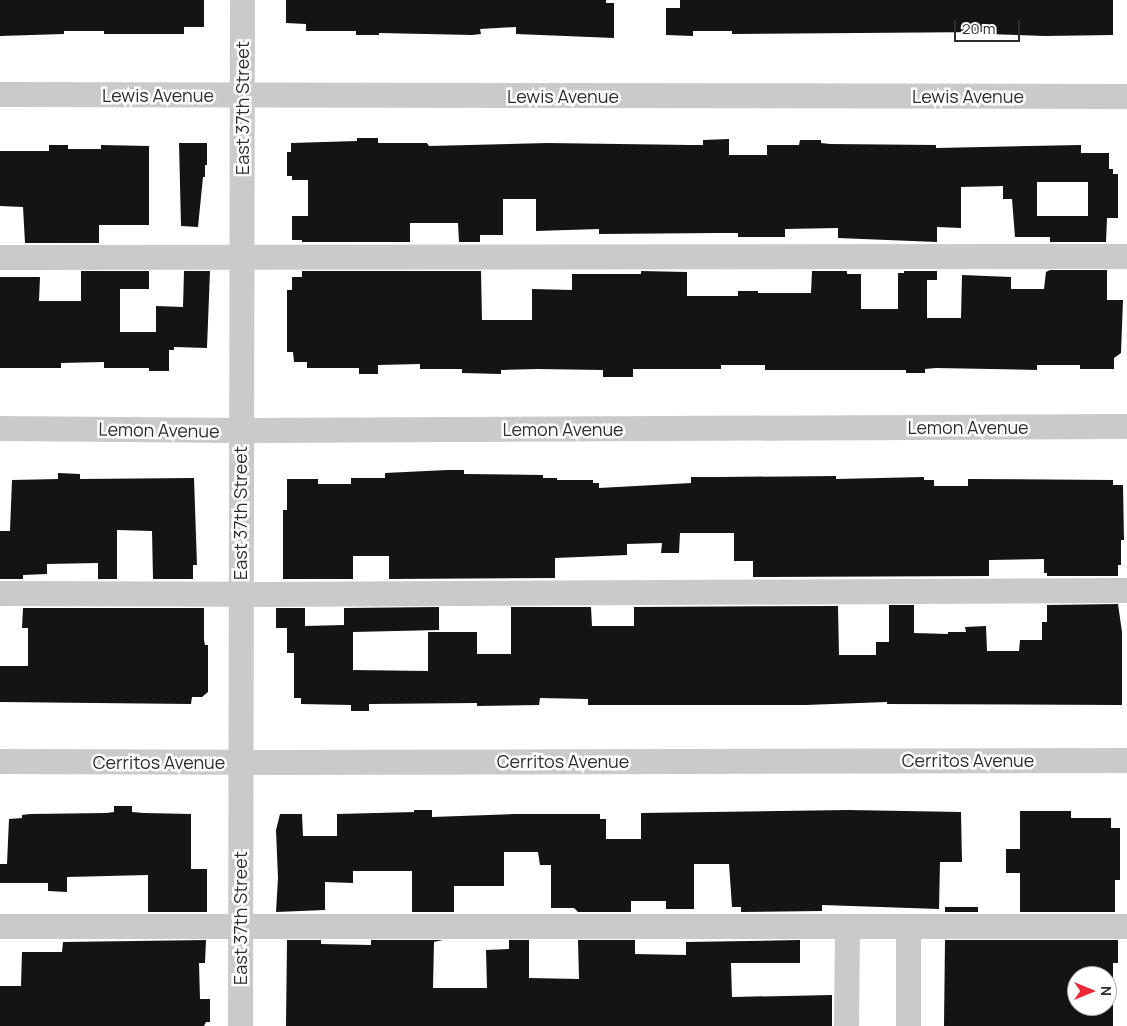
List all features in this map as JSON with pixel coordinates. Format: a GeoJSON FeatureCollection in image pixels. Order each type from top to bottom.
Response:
{"type":"FeatureCollection","features":[{"type":"Feature","properties":{"kind":"street","name":"East 37th Street"},"geometry":{"type":"LineString","coordinates":[[240,1026],[242,0]]}},
{"type":"Feature","properties":{"kind":"street","name":"Lewis Avenue"},"geometry":{"type":"LineString","coordinates":[[0,94],[242,96],[1127,96]]}},
{"type":"Feature","properties":{"kind":"street"},"geometry":{"type":"LineString","coordinates":[[0,257],[1127,256]]}},
{"type":"Feature","properties":{"kind":"street","name":"Lemon Avenue"},"geometry":{"type":"LineString","coordinates":[[0,428],[240,430],[1127,426]]}},
{"type":"Feature","properties":{"kind":"street"},"geometry":{"type":"LineString","coordinates":[[0,593],[240,594],[1127,590]]}},
{"type":"Feature","properties":{"kind":"street","name":"Cerritos Avenue"},"geometry":{"type":"LineString","coordinates":[[0,761],[1127,760]]}},
{"type":"Feature","properties":{"kind":"street"},"geometry":{"type":"LineString","coordinates":[[0,926],[1127,926]]}},
{"type":"Feature","properties":{"kind":"street"},"geometry":{"type":"LineString","coordinates":[[846,1026],[847,926]]}},
{"type":"Feature","properties":{"kind":"street"},"geometry":{"type":"LineString","coordinates":[[908,926],[908,1026]]}},
{"type":"Feature","properties":{"kind":"building"},"geometry":{"type":"Polygon","coordinates":[[[0,0],[204,0],[204,27],[184,27],[184,34],[104,34],[104,31],[64,31],[64,34],[0,36],[0,0]]]}},
{"type":"Feature","properties":{"kind":"building"},"geometry":{"type":"Polygon","coordinates":[[[286,0],[606,0],[606,3],[614,3],[614,38],[516,34],[516,27],[480,29],[481,34],[472,35],[379,33],[379,35],[356,35],[356,31],[306,31],[306,24],[286,23],[286,0]]]}},
{"type":"Feature","properties":{"kind":"building"},"geometry":{"type":"Polygon","coordinates":[[[680,0],[1113,0],[1113,35],[1045,36],[986,34],[986,32],[732,34],[732,31],[693,31],[693,36],[666,35],[666,8],[680,8],[680,0]]]}},
{"type":"Feature","properties":{"kind":"building"},"geometry":{"type":"Polygon","coordinates":[[[357,138],[378,138],[378,143],[427,143],[429,146],[548,143],[703,145],[703,140],[729,139],[729,155],[767,155],[767,145],[799,145],[800,140],[821,140],[821,143],[830,144],[936,145],[936,148],[1081,145],[1081,153],[1109,153],[1109,169],[1113,169],[1113,174],[1118,174],[1118,218],[1107,218],[1106,242],[1050,242],[1050,237],[1015,237],[1012,199],[1003,199],[1003,186],[961,187],[961,228],[937,227],[937,242],[838,238],[838,228],[785,229],[785,237],[738,237],[738,233],[599,234],[599,229],[536,231],[536,199],[503,199],[503,235],[480,235],[480,242],[459,242],[458,223],[410,223],[410,242],[302,242],[302,240],[292,240],[292,216],[308,216],[308,180],[292,180],[292,176],[287,176],[287,152],[291,152],[291,143],[357,141],[357,138]],[[1037,182],[1037,216],[1088,216],[1088,182],[1037,182]]]}},
{"type":"Feature","properties":{"kind":"building"},"geometry":{"type":"Polygon","coordinates":[[[179,143],[207,143],[207,165],[205,165],[205,177],[203,177],[198,227],[181,226],[179,143]]]}},
{"type":"Feature","properties":{"kind":"building"},"geometry":{"type":"Polygon","coordinates":[[[49,145],[68,145],[68,149],[101,149],[101,145],[149,146],[149,225],[99,225],[99,243],[25,243],[23,207],[0,206],[0,151],[49,151],[49,145]]]}},
{"type":"Feature","properties":{"kind":"building"},"geometry":{"type":"Polygon","coordinates":[[[1050,270],[1107,270],[1107,300],[1123,300],[1121,353],[1114,358],[1114,369],[1080,369],[1080,365],[1037,365],[1037,370],[936,368],[925,369],[925,373],[906,373],[906,370],[765,370],[765,365],[721,365],[721,369],[633,369],[633,377],[603,377],[603,370],[537,369],[501,370],[501,374],[462,373],[462,369],[420,369],[420,364],[378,365],[378,374],[359,374],[359,368],[307,368],[307,362],[294,362],[293,352],[287,352],[287,290],[292,290],[292,277],[302,277],[302,271],[481,271],[482,320],[532,320],[532,289],[572,290],[572,274],[641,274],[641,271],[687,272],[687,296],[738,296],[738,291],[811,293],[812,271],[847,271],[847,274],[861,274],[861,309],[898,309],[898,273],[904,273],[904,271],[937,271],[937,280],[927,280],[927,318],[961,318],[962,275],[1011,277],[1011,289],[1044,289],[1046,272],[1050,270]]]}},
{"type":"Feature","properties":{"kind":"building"},"geometry":{"type":"Polygon","coordinates":[[[81,271],[149,271],[149,289],[120,289],[120,332],[156,332],[156,306],[183,307],[184,271],[210,271],[207,348],[174,347],[174,350],[169,350],[169,371],[149,371],[149,368],[104,368],[104,362],[61,363],[61,368],[0,368],[0,277],[40,277],[39,301],[81,301],[81,271]]]}},
{"type":"Feature","properties":{"kind":"building"},"geometry":{"type":"Polygon","coordinates":[[[464,470],[464,474],[543,475],[543,478],[557,478],[557,480],[593,480],[593,483],[599,483],[599,488],[691,483],[691,477],[836,476],[836,479],[924,477],[924,480],[934,480],[934,486],[968,486],[968,479],[1113,480],[1113,485],[1123,485],[1124,540],[1121,540],[1121,565],[1118,565],[1118,576],[1047,576],[1047,573],[1044,573],[1044,559],[989,560],[989,576],[753,577],[753,561],[734,561],[734,533],[680,533],[679,553],[661,553],[662,543],[627,544],[627,555],[555,558],[555,578],[389,579],[389,556],[353,556],[353,579],[283,579],[283,510],[287,510],[287,479],[318,479],[318,484],[351,484],[351,478],[385,478],[385,473],[464,470]]]}},
{"type":"Feature","properties":{"kind":"building"},"geometry":{"type":"Polygon","coordinates":[[[58,473],[80,474],[80,479],[194,478],[197,565],[193,565],[193,579],[153,579],[152,531],[117,530],[117,579],[98,579],[98,563],[47,564],[47,574],[23,575],[23,579],[0,579],[0,531],[10,531],[12,480],[58,479],[58,473]]]}},
{"type":"Feature","properties":{"kind":"building"},"geometry":{"type":"Polygon","coordinates":[[[1118,604],[1122,632],[1122,705],[887,704],[887,702],[805,705],[588,705],[588,699],[540,698],[539,705],[477,706],[477,703],[369,704],[369,711],[351,711],[351,705],[301,704],[301,698],[294,698],[294,653],[287,653],[287,628],[276,628],[276,608],[305,608],[305,626],[344,625],[344,608],[439,607],[439,630],[353,632],[353,670],[428,671],[428,632],[477,632],[477,654],[511,654],[511,607],[591,607],[592,626],[634,626],[634,607],[838,606],[839,655],[876,655],[876,642],[889,642],[889,605],[914,605],[914,633],[948,634],[948,632],[966,632],[965,627],[986,626],[987,651],[1019,651],[1020,640],[1042,640],[1042,622],[1047,622],[1047,605],[1118,604]]]}},
{"type":"Feature","properties":{"kind":"building"},"geometry":{"type":"Polygon","coordinates":[[[23,608],[204,608],[204,640],[205,645],[208,645],[208,692],[202,697],[192,697],[191,704],[0,702],[0,666],[28,666],[28,628],[22,628],[23,608]]]}},
{"type":"Feature","properties":{"kind":"building"},"geometry":{"type":"Polygon","coordinates":[[[114,806],[132,806],[132,812],[191,814],[191,869],[207,869],[207,912],[148,912],[148,875],[67,877],[67,892],[48,891],[48,883],[0,883],[0,864],[7,864],[9,819],[22,818],[22,815],[30,814],[106,813],[114,812],[114,806]]]}},
{"type":"Feature","properties":{"kind":"building"},"geometry":{"type":"Polygon","coordinates":[[[414,810],[432,810],[432,817],[514,814],[600,814],[600,819],[606,819],[606,839],[641,839],[641,813],[848,810],[961,812],[962,862],[940,862],[939,909],[822,905],[822,911],[741,912],[741,907],[732,907],[729,864],[694,864],[694,909],[666,909],[666,901],[631,901],[631,912],[578,912],[574,908],[551,908],[551,865],[540,865],[538,852],[504,852],[504,886],[454,886],[454,912],[412,912],[412,871],[353,871],[353,883],[325,882],[325,910],[276,912],[278,878],[276,830],[280,814],[302,814],[303,836],[337,836],[337,814],[414,812],[414,810]]]}},
{"type":"Feature","properties":{"kind":"building"},"geometry":{"type":"Polygon","coordinates":[[[1020,811],[1071,811],[1071,818],[1111,818],[1111,828],[1120,828],[1120,880],[1115,880],[1115,912],[1020,912],[1020,873],[1006,873],[1006,849],[1020,849],[1020,811]]]}},
{"type":"Feature","properties":{"kind":"building"},"geometry":{"type":"Polygon","coordinates":[[[945,907],[978,907],[978,912],[945,912],[945,907]]]}},
{"type":"Feature","properties":{"kind":"building"},"geometry":{"type":"Polygon","coordinates":[[[206,940],[205,963],[199,963],[200,999],[210,999],[210,1022],[206,1022],[204,1026],[0,1026],[0,986],[21,986],[22,952],[62,952],[63,942],[206,940]]]}},
{"type":"Feature","properties":{"kind":"building"},"geometry":{"type":"Polygon","coordinates":[[[287,940],[321,940],[321,944],[371,945],[371,940],[443,940],[434,942],[433,988],[487,988],[486,950],[509,949],[509,940],[529,940],[529,978],[579,979],[578,940],[635,940],[635,954],[686,955],[686,942],[800,940],[800,963],[731,963],[732,997],[832,995],[832,1026],[286,1026],[287,940]]]}},
{"type":"Feature","properties":{"kind":"building"},"geometry":{"type":"Polygon","coordinates":[[[945,940],[1118,940],[1118,963],[1113,963],[1113,966],[1067,966],[1067,1016],[1113,1016],[1113,1026],[944,1026],[945,940]]]}}]}
